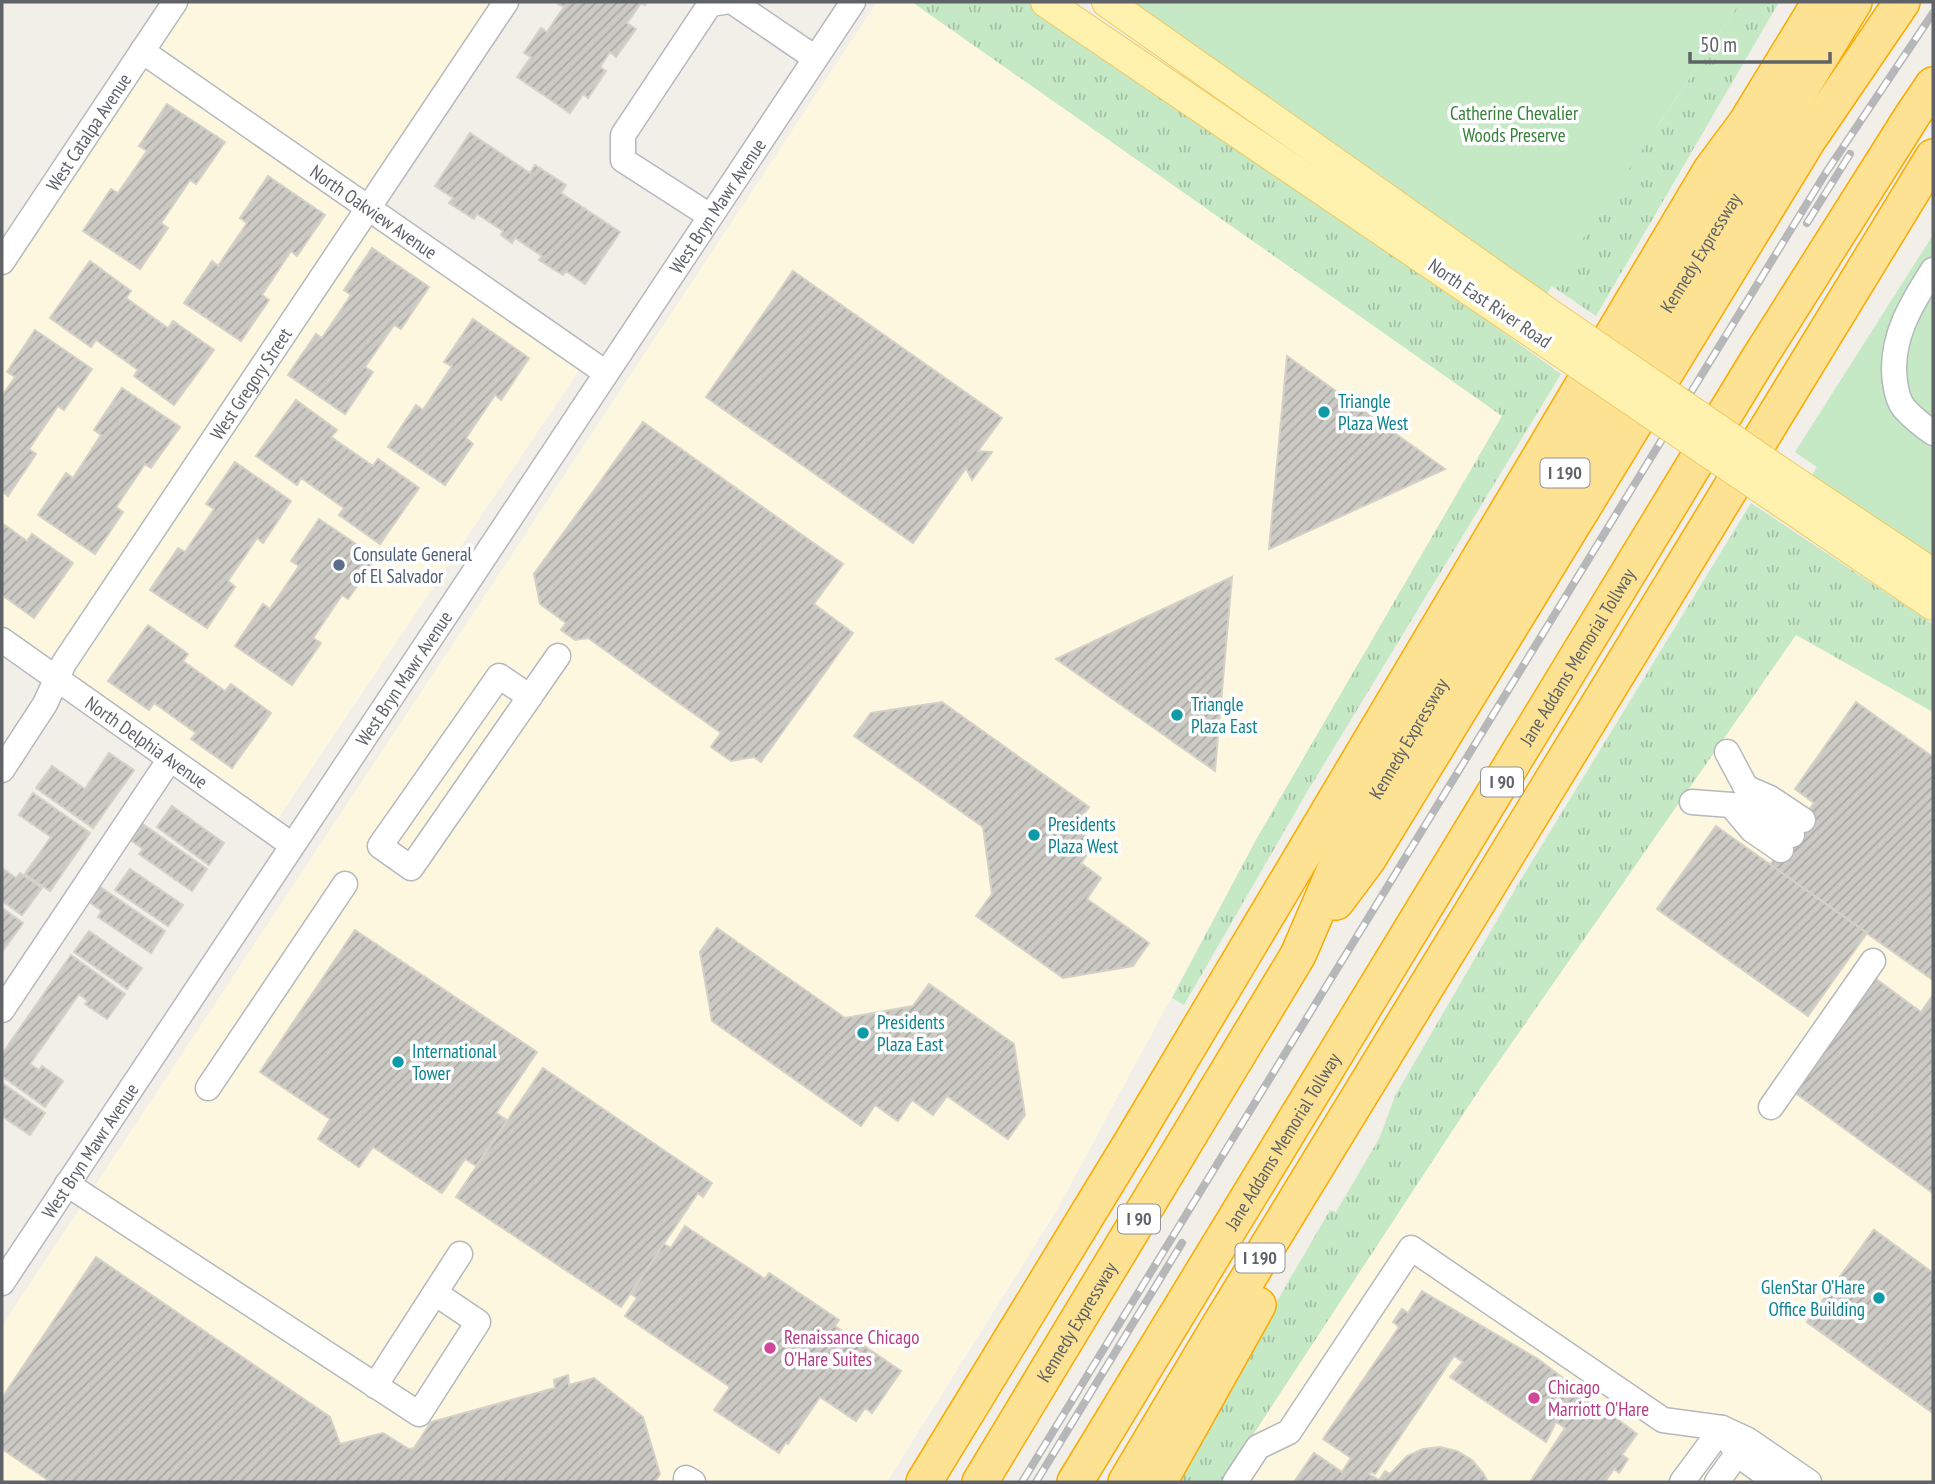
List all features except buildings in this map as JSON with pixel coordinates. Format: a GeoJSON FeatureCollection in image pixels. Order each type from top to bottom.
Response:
{"type":"FeatureCollection","features":[{"type":"Feature","properties":{"kind":"highway"},"geometry":{"type":"LineString","coordinates":[[1711,170],[1733,121],[1801,2]]}},
{"type":"Feature","properties":{"kind":"highway"},"geometry":{"type":"LineString","coordinates":[[924,1482],[1131,1143],[1711,170],[1746,123],[1820,2]]}},
{"type":"Feature","properties":{"kind":"highway","name":"Kennedy Expressway"},"geometry":{"type":"LineString","coordinates":[[980,1482],[1298,955],[1345,846],[1563,476],[1854,2]]}},
{"type":"Feature","properties":{"kind":"highway","name":"I 90"},"geometry":{"type":"LineString","coordinates":[[1298,955],[1367,859],[1808,140],[1902,2]]}},
{"type":"Feature","properties":{"kind":"highway","name":"Jane Addams Memorial Tollway"},"geometry":{"type":"LineString","coordinates":[[1075,1482],[1756,363],[1933,85]]}},
{"type":"Feature","properties":{"kind":"highway","name":"I 190"},"geometry":{"type":"LineString","coordinates":[[1126,1482],[1771,419],[1931,162]]}},
{"type":"Feature","properties":{"kind":"highway"},"geometry":{"type":"LineString","coordinates":[[1159,1482],[1297,1234],[1397,1036]]}},
{"type":"Feature","properties":{"kind":"main road","name":"North East River Road"},"geometry":{"type":"LineString","coordinates":[[1046,2],[1548,328],[1776,484],[1933,605]]}},
{"type":"Feature","properties":{"kind":"main road","name":"North East River Road"},"geometry":{"type":"LineString","coordinates":[[1107,2],[1548,328]]}},
{"type":"Feature","properties":{"kind":"main road","name":"North East River Road"},"geometry":{"type":"LineString","coordinates":[[1776,484],[1933,574]]}},
{"type":"Feature","properties":{"kind":"street","name":"West Catalpa Avenue"},"geometry":{"type":"LineString","coordinates":[[2,262],[175,2]]}},
{"type":"Feature","properties":{"kind":"street","name":"West Gregory Street"},"geometry":{"type":"LineString","coordinates":[[2,770],[45,704],[64,663],[506,2]]}},
{"type":"Feature","properties":{"kind":"street"},"geometry":{"type":"LineString","coordinates":[[710,216],[623,160],[623,135],[710,4],[724,2]]}},
{"type":"Feature","properties":{"kind":"street"},"geometry":{"type":"LineString","coordinates":[[733,2],[815,58]]}},
{"type":"Feature","properties":{"kind":"street","name":"West Bryn Mawr Avenue"},"geometry":{"type":"LineString","coordinates":[[2,1283],[853,2]]}},
{"type":"Feature","properties":{"kind":"street","name":"North Oakview Avenue"},"geometry":{"type":"LineString","coordinates":[[142,51],[606,373]]}},
{"type":"Feature","properties":{"kind":"street"},"geometry":{"type":"LineString","coordinates":[[1933,270],[1916,296],[1904,322],[1895,346],[1893,368],[1903,406],[1933,433]]}},
{"type":"Feature","properties":{"kind":"street","name":"North Delphia Avenue"},"geometry":{"type":"LineString","coordinates":[[2,639],[292,845]]}},
{"type":"Feature","properties":{"kind":"street"},"geometry":{"type":"LineString","coordinates":[[530,697],[499,676],[380,846],[411,868],[530,697],[558,656]]}},
{"type":"Feature","properties":{"kind":"street"},"geometry":{"type":"LineString","coordinates":[[1727,752],[1752,830],[1792,835]]}},
{"type":"Feature","properties":{"kind":"street"},"geometry":{"type":"LineString","coordinates":[[2,1010],[170,759]]}},
{"type":"Feature","properties":{"kind":"street"},"geometry":{"type":"LineString","coordinates":[[1739,796],[1792,835]]}},
{"type":"Feature","properties":{"kind":"street"},"geometry":{"type":"LineString","coordinates":[[1692,802],[1739,796],[1770,798],[1792,835]]}},
{"type":"Feature","properties":{"kind":"street"},"geometry":{"type":"LineString","coordinates":[[208,1088],[345,884]]}},
{"type":"Feature","properties":{"kind":"street"},"geometry":{"type":"LineString","coordinates":[[1771,1107],[1873,961]]}},
{"type":"Feature","properties":{"kind":"street"},"geometry":{"type":"LineString","coordinates":[[67,1184],[419,1414],[478,1322],[435,1293]]}},
{"type":"Feature","properties":{"kind":"street"},"geometry":{"type":"LineString","coordinates":[[1235,1482],[1258,1447],[1289,1432],[1411,1248],[1663,1420],[1721,1428],[1776,1482]]}},
{"type":"Feature","properties":{"kind":"street"},"geometry":{"type":"LineString","coordinates":[[375,1386],[460,1254]]}},
{"type":"Feature","properties":{"kind":"street"},"geometry":{"type":"LineString","coordinates":[[1682,1482],[1721,1428]]}},
{"type":"Feature","properties":{"kind":"street"},"geometry":{"type":"LineString","coordinates":[[1717,1482],[1742,1447]]}},
{"type":"Feature","properties":{"kind":"street"},"geometry":{"type":"LineString","coordinates":[[1742,1447],[1809,1482]]}},
{"type":"Feature","properties":{"kind":"shaded area"},"geometry":{"type":"Polygon","coordinates":[[[178,2],[504,2],[365,209],[586,360],[275,823],[2,637],[2,267],[178,2]]]}},
{"type":"Feature","properties":{"kind":"shaded area"},"geometry":{"type":"Polygon","coordinates":[[[877,2],[912,2],[1503,416],[1257,838],[1057,1210],[887,1482],[2,1482],[2,1326],[877,2]]]}},
{"type":"Feature","properties":{"kind":"shaded area"},"geometry":{"type":"Polygon","coordinates":[[[1796,634],[1933,712],[1933,1482],[1222,1482],[1481,1087],[1796,634]]]}},
{"type":"Feature","properties":{"kind":"green space"},"geometry":{"type":"Polygon","coordinates":[[[912,2],[1029,2],[1271,174],[1381,244],[1561,374],[1307,792],[1184,1005],[1172,998],[1257,838],[1502,416],[912,2]]]}},
{"type":"Feature","properties":{"kind":"green space"},"geometry":{"type":"Polygon","coordinates":[[[1129,2],[1656,129],[1740,2],[1779,2],[1596,316],[1552,286],[1545,296],[1129,2]]]}},
{"type":"Feature","properties":{"kind":"green space","name":"Catherine Chevalier Woods Preserve"},"geometry":{"type":"Polygon","coordinates":[[[1132,2],[1740,2],[1545,296],[1132,2]]]}},
{"type":"Feature","properties":{"kind":"green space"},"geometry":{"type":"Polygon","coordinates":[[[1933,235],[1933,560],[1811,477],[1817,467],[1795,452],[1933,235]]]}},
{"type":"Feature","properties":{"kind":"green space"},"geometry":{"type":"Polygon","coordinates":[[[1751,503],[1933,624],[1933,712],[1796,635],[1481,1087],[1222,1482],[1172,1482],[1330,1210],[1336,1212],[1380,1137],[1395,1096],[1517,886],[1751,503]]]}},
{"type":"Feature","properties":{"kind":"railway"},"geometry":{"type":"LineString","coordinates":[[1022,1482],[1825,174],[1933,13]]}},
{"type":"Feature","properties":{"kind":"railway"},"geometry":{"type":"LineString","coordinates":[[1807,223],[1850,154]]}},
{"type":"Feature","properties":{"kind":"railway"},"geometry":{"type":"LineString","coordinates":[[1036,1482],[1182,1243]]}},
{"type":"Feature","properties":{"kind":"place","name":"Triangle Plaza West"},"geometry":{"type":"Point","coordinates":[1324,412]}},
{"type":"Feature","properties":{"kind":"place","name":"Consulate General of El Salvador"},"geometry":{"type":"Point","coordinates":[339,565]}},
{"type":"Feature","properties":{"kind":"place","name":"Triangle Plaza East"},"geometry":{"type":"Point","coordinates":[1177,715]}},
{"type":"Feature","properties":{"kind":"place","name":"Presidents Plaza West"},"geometry":{"type":"Point","coordinates":[1034,835]}},
{"type":"Feature","properties":{"kind":"place","name":"Presidents Plaza East"},"geometry":{"type":"Point","coordinates":[863,1033]}},
{"type":"Feature","properties":{"kind":"place","name":"International Tower"},"geometry":{"type":"Point","coordinates":[398,1062]}},
{"type":"Feature","properties":{"kind":"place","name":"GlenStar O’Hare Office Building"},"geometry":{"type":"Point","coordinates":[1879,1298]}},
{"type":"Feature","properties":{"kind":"place","name":"Renaissance Chicago O'Hare Suites"},"geometry":{"type":"Point","coordinates":[770,1348]}},
{"type":"Feature","properties":{"kind":"place","name":"Chicago Marriott O'Hare"},"geometry":{"type":"Point","coordinates":[1534,1398]}}]}
